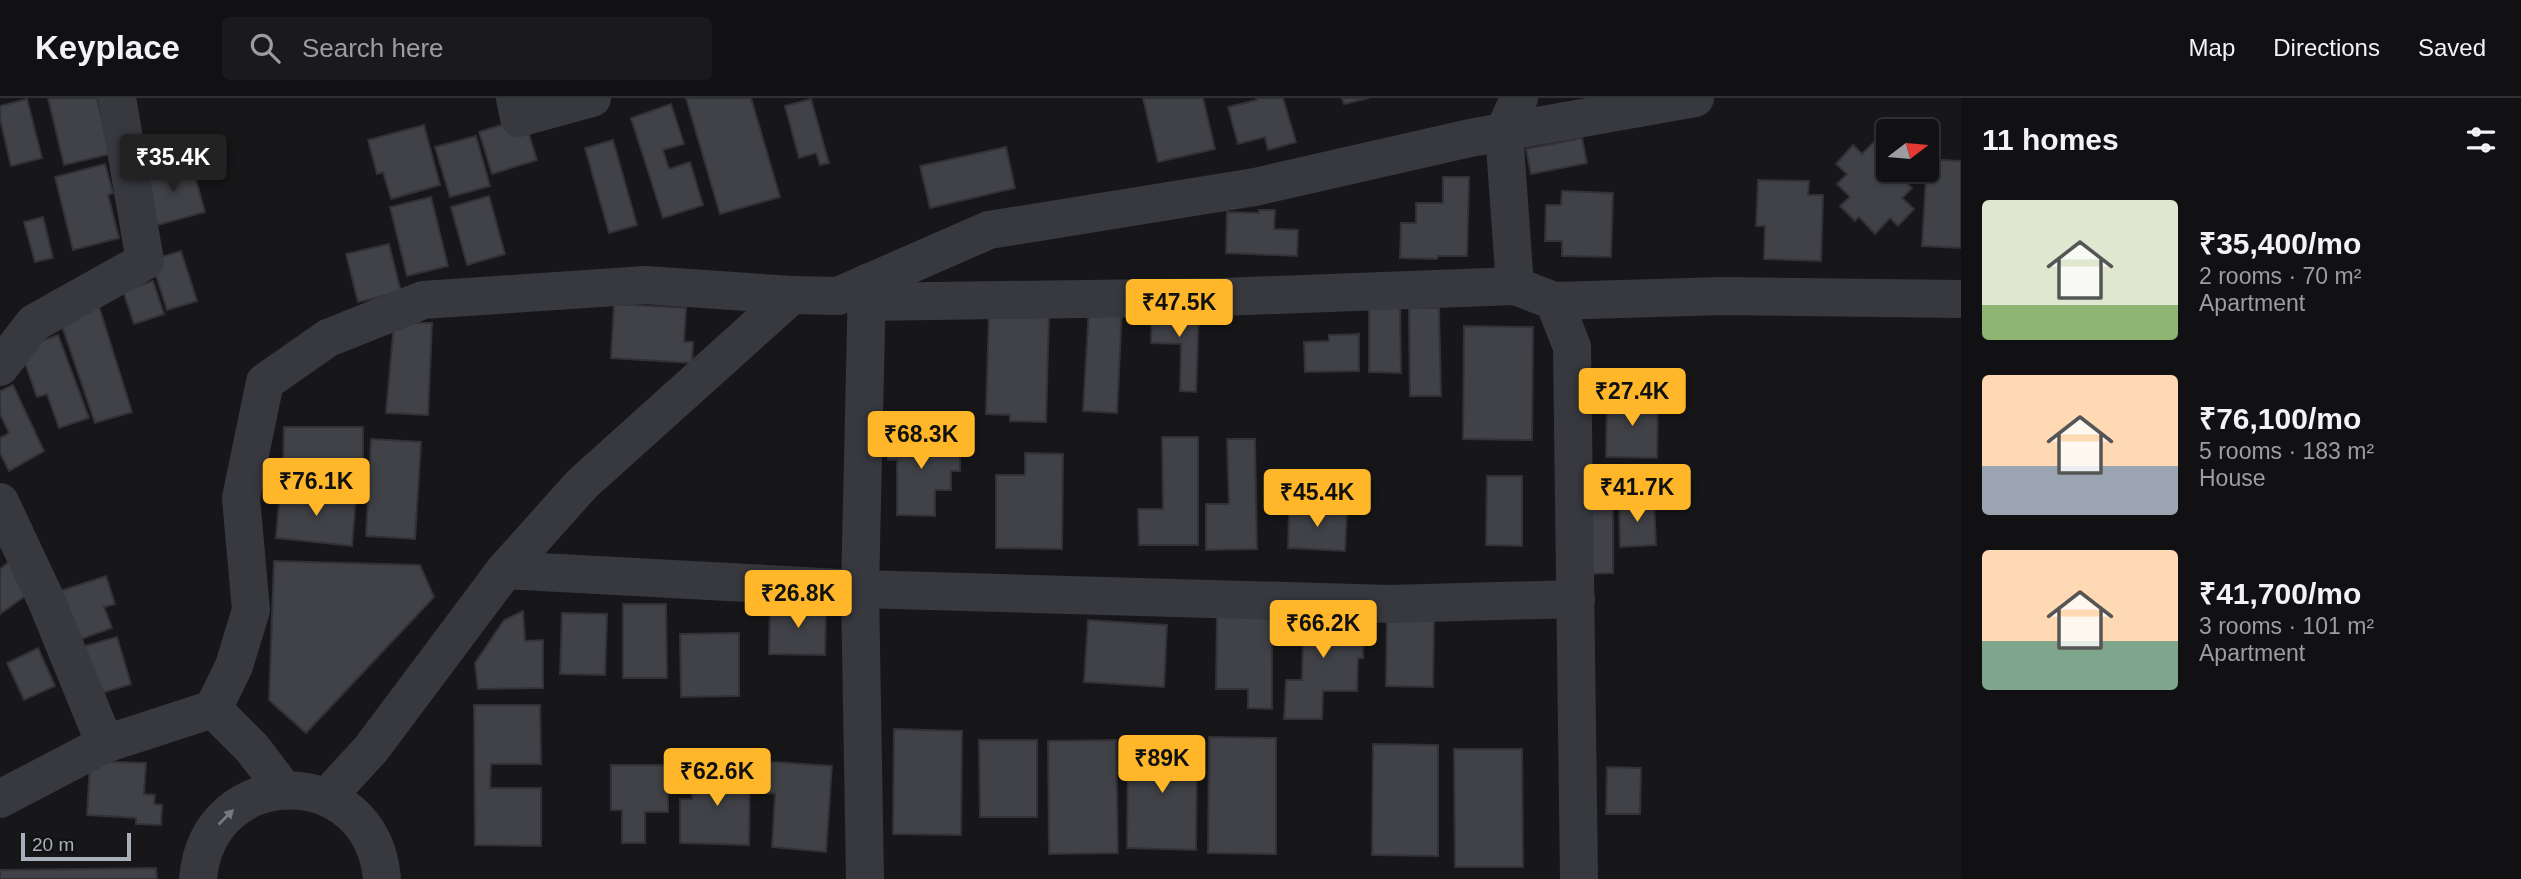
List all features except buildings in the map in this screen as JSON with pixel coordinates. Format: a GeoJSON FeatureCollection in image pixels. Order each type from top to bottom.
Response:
{"type":"FeatureCollection","features":[{"type":"Feature","properties":{"kind":"street"},"geometry":{"type":"LineString","coordinates":[[0,367],[34,323],[145,261],[117,98]]}},
{"type":"Feature","properties":{"kind":"street"},"geometry":{"type":"LineString","coordinates":[[515,98],[519,118],[592,98]]}},
{"type":"Feature","properties":{"kind":"street"},"geometry":{"type":"LineString","coordinates":[[1515,286],[1504,132],[1519,98]]}},
{"type":"Feature","properties":{"kind":"street"},"geometry":{"type":"LineString","coordinates":[[867,292],[989,230],[1255,187],[1504,132],[1684,99]]}},
{"type":"Feature","properties":{"kind":"street"},"geometry":{"type":"LineString","coordinates":[[0,799],[104,744],[213,709],[234,666],[251,610],[241,498],[265,382],[328,338],[423,300],[645,285],[838,296],[867,292],[1221,297],[1515,286],[1554,301],[1723,296],[1961,299]]}},
{"type":"Feature","properties":{"kind":"street"},"geometry":{"type":"LineString","coordinates":[[865,879],[860,589],[867,292]]}},
{"type":"Feature","properties":{"kind":"street"},"geometry":{"type":"LineString","coordinates":[[327,797],[371,749],[505,570],[582,484],[792,295]]}},
{"type":"Feature","properties":{"kind":"street"},"geometry":{"type":"LineString","coordinates":[[1554,301],[1572,347],[1578,879]]}},
{"type":"Feature","properties":{"kind":"street"},"geometry":{"type":"LineString","coordinates":[[0,502],[47,602],[104,744]]}},
{"type":"Feature","properties":{"kind":"street"},"geometry":{"type":"LineString","coordinates":[[505,570],[860,589],[1389,604],[1576,599]]}},
{"type":"Feature","properties":{"kind":"street"},"geometry":{"type":"LineString","coordinates":[[213,709],[252,748],[284,790]]}},
{"type":"Feature","properties":{"kind":"street"},"geometry":{"type":"LineString","coordinates":[[198,879],[201,855],[224,817],[242,803],[262,794],[284,790],[306,791],[327,797],[346,809],[362,824],[374,844],[381,865],[382,879]]}}]}
